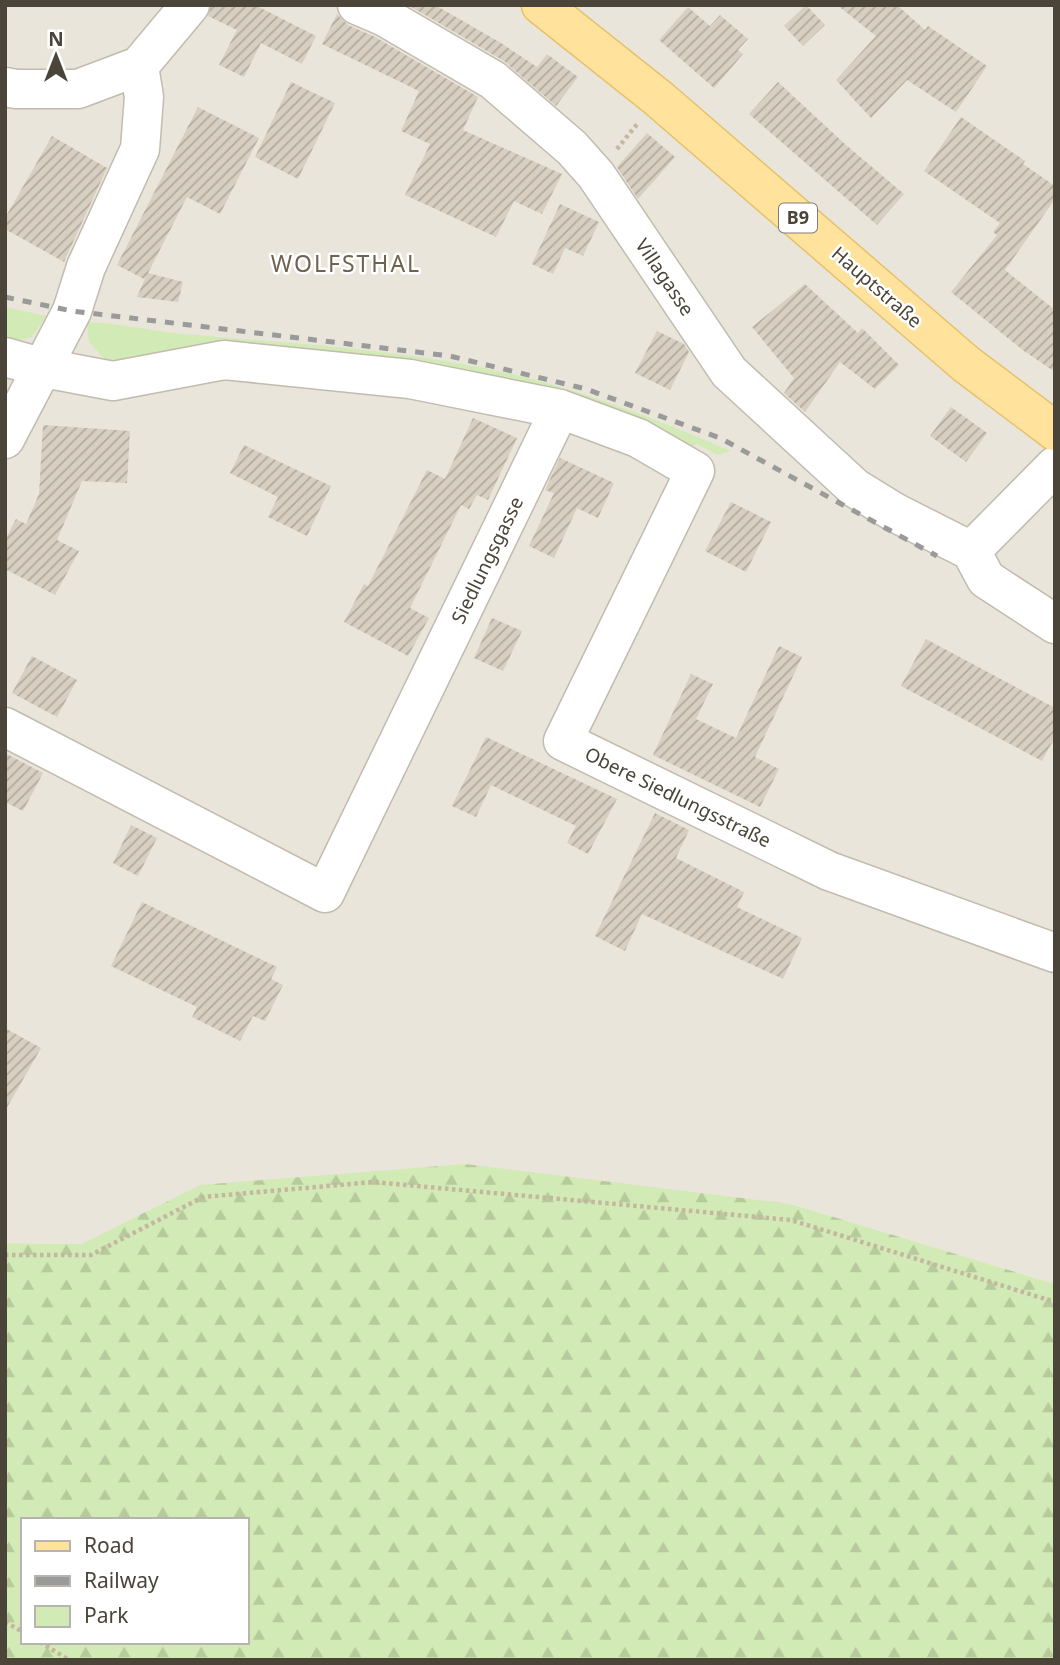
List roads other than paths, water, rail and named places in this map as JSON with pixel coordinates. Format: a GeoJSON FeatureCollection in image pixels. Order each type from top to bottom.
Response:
{"type":"FeatureCollection","features":[{"type":"Feature","properties":{"kind":"main road","name":"Hauptstraße"},"geometry":{"type":"LineString","coordinates":[[541,5],[658,97],[966,364],[1055,431]]}},
{"type":"Feature","properties":{"kind":"street"},"geometry":{"type":"LineString","coordinates":[[5,87],[78,89],[139,66],[190,5]]}},
{"type":"Feature","properties":{"kind":"street","name":"Villagasse"},"geometry":{"type":"LineString","coordinates":[[357,5],[385,16],[493,80],[572,148],[596,175],[729,372],[855,488],[894,512],[971,551]]}},
{"type":"Feature","properties":{"kind":"street"},"geometry":{"type":"LineString","coordinates":[[5,439],[72,311],[86,267],[140,149],[144,97],[139,66]]}},
{"type":"Feature","properties":{"kind":"street"},"geometry":{"type":"LineString","coordinates":[[5,357],[44,368],[113,381],[223,360],[410,379],[560,409]]}},
{"type":"Feature","properties":{"kind":"street","name":"Siedlungsgasse"},"geometry":{"type":"LineString","coordinates":[[5,727],[325,893],[560,409]]}},
{"type":"Feature","properties":{"kind":"street","name":"Obere Siedlungsstraße"},"geometry":{"type":"LineString","coordinates":[[560,409],[638,438],[695,471],[563,741],[829,871],[1055,953]]}},
{"type":"Feature","properties":{"kind":"street"},"geometry":{"type":"LineString","coordinates":[[1055,466],[971,551],[986,579],[1055,624]]}},
{"type":"Feature","properties":{"kind":"railway"},"geometry":{"type":"LineString","coordinates":[[5,297],[72,311],[450,356],[586,389],[720,438],[937,556]]}},
{"type":"Feature","properties":{"kind":"district","name":"WOLFSTHAL"},"geometry":{"type":"Point","coordinates":[346,264]}}]}
